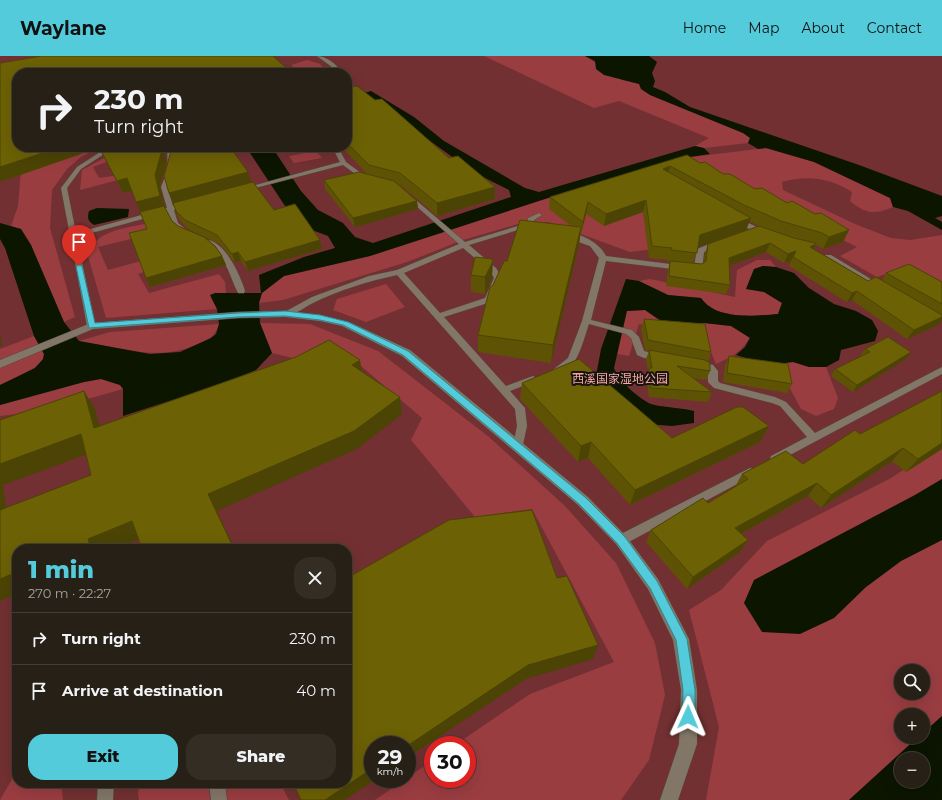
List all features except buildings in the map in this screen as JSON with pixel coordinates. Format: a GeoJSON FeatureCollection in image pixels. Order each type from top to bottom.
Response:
{"type":"FeatureCollection","features":[{"type":"Feature","properties":{"kind":"street"},"geometry":{"type":"LineString","coordinates":[[0,364],[86,328],[238,315],[285,314],[320,318],[345,324],[406,353],[583,501],[621,540],[654,584],[682,639],[689,690],[688,744],[669,800]]}},
{"type":"Feature","properties":{"kind":"lane"},"geometry":{"type":"LineString","coordinates":[[319,56],[337,68]]}},
{"type":"Feature","properties":{"kind":"lane"},"geometry":{"type":"LineString","coordinates":[[86,328],[73,236],[64,188],[79,168],[104,152]]}},
{"type":"Feature","properties":{"kind":"lane"},"geometry":{"type":"LineString","coordinates":[[170,152],[171,170],[164,188],[175,224],[188,234],[213,244],[228,261],[237,276],[241,291]]}},
{"type":"Feature","properties":{"kind":"lane"},"geometry":{"type":"LineString","coordinates":[[337,152],[344,163],[364,180],[378,182]]}},
{"type":"Feature","properties":{"kind":"lane"},"geometry":{"type":"LineString","coordinates":[[236,191],[344,163]]}},
{"type":"Feature","properties":{"kind":"lane"},"geometry":{"type":"LineString","coordinates":[[403,192],[493,270],[498,278],[488,300],[439,316]]}},
{"type":"Feature","properties":{"kind":"lane"},"geometry":{"type":"LineString","coordinates":[[73,236],[193,203]]}},
{"type":"Feature","properties":{"kind":"lane"},"geometry":{"type":"LineString","coordinates":[[285,314],[315,299],[372,278],[399,272],[463,245],[536,225],[530,219],[539,215]]}},
{"type":"Feature","properties":{"kind":"lane"},"geometry":{"type":"LineString","coordinates":[[731,216],[771,237]]}},
{"type":"Feature","properties":{"kind":"lane"},"geometry":{"type":"LineString","coordinates":[[743,235],[757,230]]}},
{"type":"Feature","properties":{"kind":"lane"},"geometry":{"type":"LineString","coordinates":[[504,390],[563,367],[572,360],[586,320],[603,258],[600,249],[593,244],[563,234]]}},
{"type":"Feature","properties":{"kind":"lane"},"geometry":{"type":"LineString","coordinates":[[603,258],[698,270],[700,251],[728,240]]}},
{"type":"Feature","properties":{"kind":"lane"},"geometry":{"type":"LineString","coordinates":[[820,252],[884,290]]}},
{"type":"Feature","properties":{"kind":"lane"},"geometry":{"type":"LineString","coordinates":[[399,272],[520,408],[522,426],[518,446]]}},
{"type":"Feature","properties":{"kind":"lane"},"geometry":{"type":"LineString","coordinates":[[586,320],[629,332],[635,337],[640,352],[644,355],[668,359]]}},
{"type":"Feature","properties":{"kind":"lane"},"geometry":{"type":"LineString","coordinates":[[690,363],[710,367],[714,371],[713,382],[722,388],[775,400],[783,404],[814,438]]}},
{"type":"Feature","properties":{"kind":"lane"},"geometry":{"type":"LineString","coordinates":[[621,540],[942,370]]}},
{"type":"Feature","properties":{"kind":"lane"},"geometry":{"type":"LineString","coordinates":[[105,800],[106,788]]}},
{"type":"Feature","properties":{"kind":"lane"},"geometry":{"type":"LineString","coordinates":[[218,788],[219,800]]}},
{"type":"Feature","properties":{"kind":"green space","name":"西溪国家湿地公园"},"geometry":{"type":"Polygon","coordinates":[[[0,56],[942,56],[942,800],[0,800],[0,56]]]}},
{"type":"Feature","properties":{"kind":"shaded area"},"geometry":{"type":"Polygon","coordinates":[[[484,56],[585,56],[622,80],[640,84],[650,95],[743,133],[750,138],[748,143],[704,148],[695,146],[709,138],[619,101],[594,108],[484,56]]]}},
{"type":"Feature","properties":{"kind":"shaded area"},"geometry":{"type":"Polygon","coordinates":[[[585,56],[649,56],[657,62],[652,73],[655,81],[653,87],[665,92],[690,107],[859,165],[942,196],[942,216],[935,218],[942,222],[942,230],[908,211],[893,207],[890,198],[814,162],[766,148],[758,149],[748,143],[750,138],[743,133],[650,95],[641,89],[639,84],[604,75],[596,69],[595,61],[585,56]]]}},
{"type":"Feature","properties":{"kind":"shaded area"},"geometry":{"type":"Polygon","coordinates":[[[307,60],[320,64],[324,68],[294,68],[291,65],[307,60]]]}},
{"type":"Feature","properties":{"kind":"shaded area"},"geometry":{"type":"Polygon","coordinates":[[[371,91],[414,117],[444,141],[525,188],[539,192],[695,146],[704,148],[710,154],[683,158],[582,187],[370,256],[284,276],[262,293],[259,303],[260,323],[272,353],[256,370],[222,384],[123,416],[123,389],[120,385],[101,379],[84,382],[0,405],[0,385],[35,368],[43,359],[44,354],[34,336],[5,248],[0,239],[0,223],[21,229],[31,245],[64,322],[79,341],[150,354],[180,352],[211,338],[216,334],[219,324],[217,309],[210,295],[215,293],[261,293],[259,275],[304,257],[335,248],[328,236],[312,230],[287,209],[249,152],[275,152],[301,191],[318,210],[343,223],[355,237],[373,243],[511,197],[509,190],[473,172],[364,93],[371,91]]]}},
{"type":"Feature","properties":{"kind":"shaded area"},"geometry":{"type":"Polygon","coordinates":[[[766,148],[814,162],[890,198],[893,207],[875,212],[866,211],[850,201],[852,192],[844,187],[818,179],[809,178],[782,182],[783,190],[855,224],[891,238],[910,240],[942,235],[942,285],[906,267],[877,277],[840,256],[857,247],[690,165],[688,245],[630,252],[548,222],[518,224],[463,240],[407,262],[283,300],[259,303],[262,293],[284,276],[370,256],[582,187],[683,158],[766,148]]]}},
{"type":"Feature","properties":{"kind":"shaded area"},"geometry":{"type":"Polygon","coordinates":[[[83,152],[90,152],[81,157],[67,169],[52,190],[50,228],[75,317],[64,322],[31,245],[21,229],[11,226],[18,206],[21,170],[83,152]]]}},
{"type":"Feature","properties":{"kind":"shaded area"},"geometry":{"type":"Polygon","coordinates":[[[115,152],[133,152],[93,167],[99,178],[139,172],[141,174],[80,190],[82,170],[115,152]]]}},
{"type":"Feature","properties":{"kind":"shaded area"},"geometry":{"type":"Polygon","coordinates":[[[317,152],[322,158],[294,163],[289,156],[317,152]]]}},
{"type":"Feature","properties":{"kind":"shaded area"},"geometry":{"type":"Polygon","coordinates":[[[97,208],[129,209],[128,217],[94,225],[88,219],[88,213],[89,211],[97,208]]]}},
{"type":"Feature","properties":{"kind":"shaded area"},"geometry":{"type":"Polygon","coordinates":[[[149,223],[155,233],[98,247],[108,270],[174,252],[193,256],[138,274],[149,293],[219,274],[225,282],[226,293],[215,293],[211,298],[217,309],[106,318],[88,256],[91,247],[104,235],[121,229],[149,223]]]}},
{"type":"Feature","properties":{"kind":"shaded area"},"geometry":{"type":"Polygon","coordinates":[[[757,260],[770,260],[776,267],[763,266],[754,269],[746,289],[764,292],[782,303],[778,314],[747,316],[726,313],[716,310],[701,298],[668,295],[639,281],[650,279],[735,297],[737,270],[757,260]]]}},
{"type":"Feature","properties":{"kind":"shaded area"},"geometry":{"type":"Polygon","coordinates":[[[763,266],[776,267],[794,273],[809,288],[834,304],[856,311],[872,320],[878,331],[875,341],[841,350],[839,360],[826,367],[809,367],[793,362],[777,364],[752,360],[736,355],[745,347],[750,338],[731,326],[704,323],[681,324],[661,321],[645,310],[627,311],[614,368],[616,373],[630,389],[646,402],[660,406],[694,411],[694,423],[672,426],[647,424],[596,376],[601,349],[626,279],[639,281],[668,295],[701,298],[716,310],[726,313],[747,316],[778,314],[782,303],[764,292],[746,289],[754,269],[763,266]]]}},
{"type":"Feature","properties":{"kind":"shaded area"},"geometry":{"type":"Polygon","coordinates":[[[386,284],[405,307],[366,322],[333,310],[337,299],[386,284]]]}},
{"type":"Feature","properties":{"kind":"shaded area"},"geometry":{"type":"Polygon","coordinates":[[[645,310],[661,321],[681,324],[704,323],[731,326],[750,337],[739,351],[731,357],[716,364],[703,333],[639,324],[629,356],[617,354],[626,311],[645,310]]]}},
{"type":"Feature","properties":{"kind":"shaded area"},"geometry":{"type":"Polygon","coordinates":[[[260,323],[310,324],[378,351],[489,437],[565,506],[616,563],[655,643],[665,695],[649,760],[621,800],[375,800],[392,788],[416,788],[416,772],[424,766],[424,788],[476,788],[476,736],[468,736],[530,694],[614,662],[532,509],[475,517],[411,440],[422,418],[341,349],[301,360],[272,353],[260,323]]]}},
{"type":"Feature","properties":{"kind":"shaded area"},"geometry":{"type":"Polygon","coordinates":[[[219,324],[210,338],[181,350],[167,352],[138,352],[79,341],[110,332],[219,324]]]}},
{"type":"Feature","properties":{"kind":"shaded area"},"geometry":{"type":"Polygon","coordinates":[[[34,336],[43,351],[44,356],[42,360],[32,369],[0,385],[0,349],[34,336]]]}},
{"type":"Feature","properties":{"kind":"shaded area"},"geometry":{"type":"Polygon","coordinates":[[[793,362],[809,367],[826,367],[838,398],[834,409],[816,416],[801,409],[777,364],[793,362]]]}},
{"type":"Feature","properties":{"kind":"shaded area"},"geometry":{"type":"Polygon","coordinates":[[[101,379],[120,385],[123,389],[45,411],[0,416],[0,405],[84,382],[101,379]]]}},
{"type":"Feature","properties":{"kind":"shaded area"},"geometry":{"type":"Polygon","coordinates":[[[942,445],[942,479],[915,495],[755,580],[866,587],[901,561],[942,540],[942,716],[930,727],[930,708],[894,708],[894,744],[910,744],[902,752],[894,752],[894,759],[849,800],[706,800],[719,727],[689,610],[721,590],[767,541],[891,478],[942,445]]]}},
{"type":"Feature","properties":{"kind":"shaded area"},"geometry":{"type":"Polygon","coordinates":[[[942,479],[942,540],[901,561],[866,587],[834,618],[800,634],[762,632],[744,603],[754,580],[915,495],[942,479]]]}},
{"type":"Feature","properties":{"kind":"shaded area"},"geometry":{"type":"Polygon","coordinates":[[[942,716],[942,800],[849,800],[894,759],[894,788],[930,788],[930,752],[902,752],[910,744],[930,744],[930,727],[942,716]]]}},
{"type":"Feature","properties":{"kind":"shaded area"},"geometry":{"type":"Polygon","coordinates":[[[12,779],[12,788],[62,788],[63,800],[0,800],[12,779]]]}},
{"type":"Feature","properties":{"kind":"shaded area"},"geometry":{"type":"Polygon","coordinates":[[[139,788],[283,788],[289,800],[139,800],[138,792],[139,788]]]}},
{"type":"Feature","properties":{"kind":"route"},"geometry":{"type":"LineString","coordinates":[[79,266],[91,326],[238,315],[285,314],[320,318],[345,324],[364,331],[406,353],[583,501],[621,540],[654,584],[682,639],[689,690],[688,717]]}}]}
